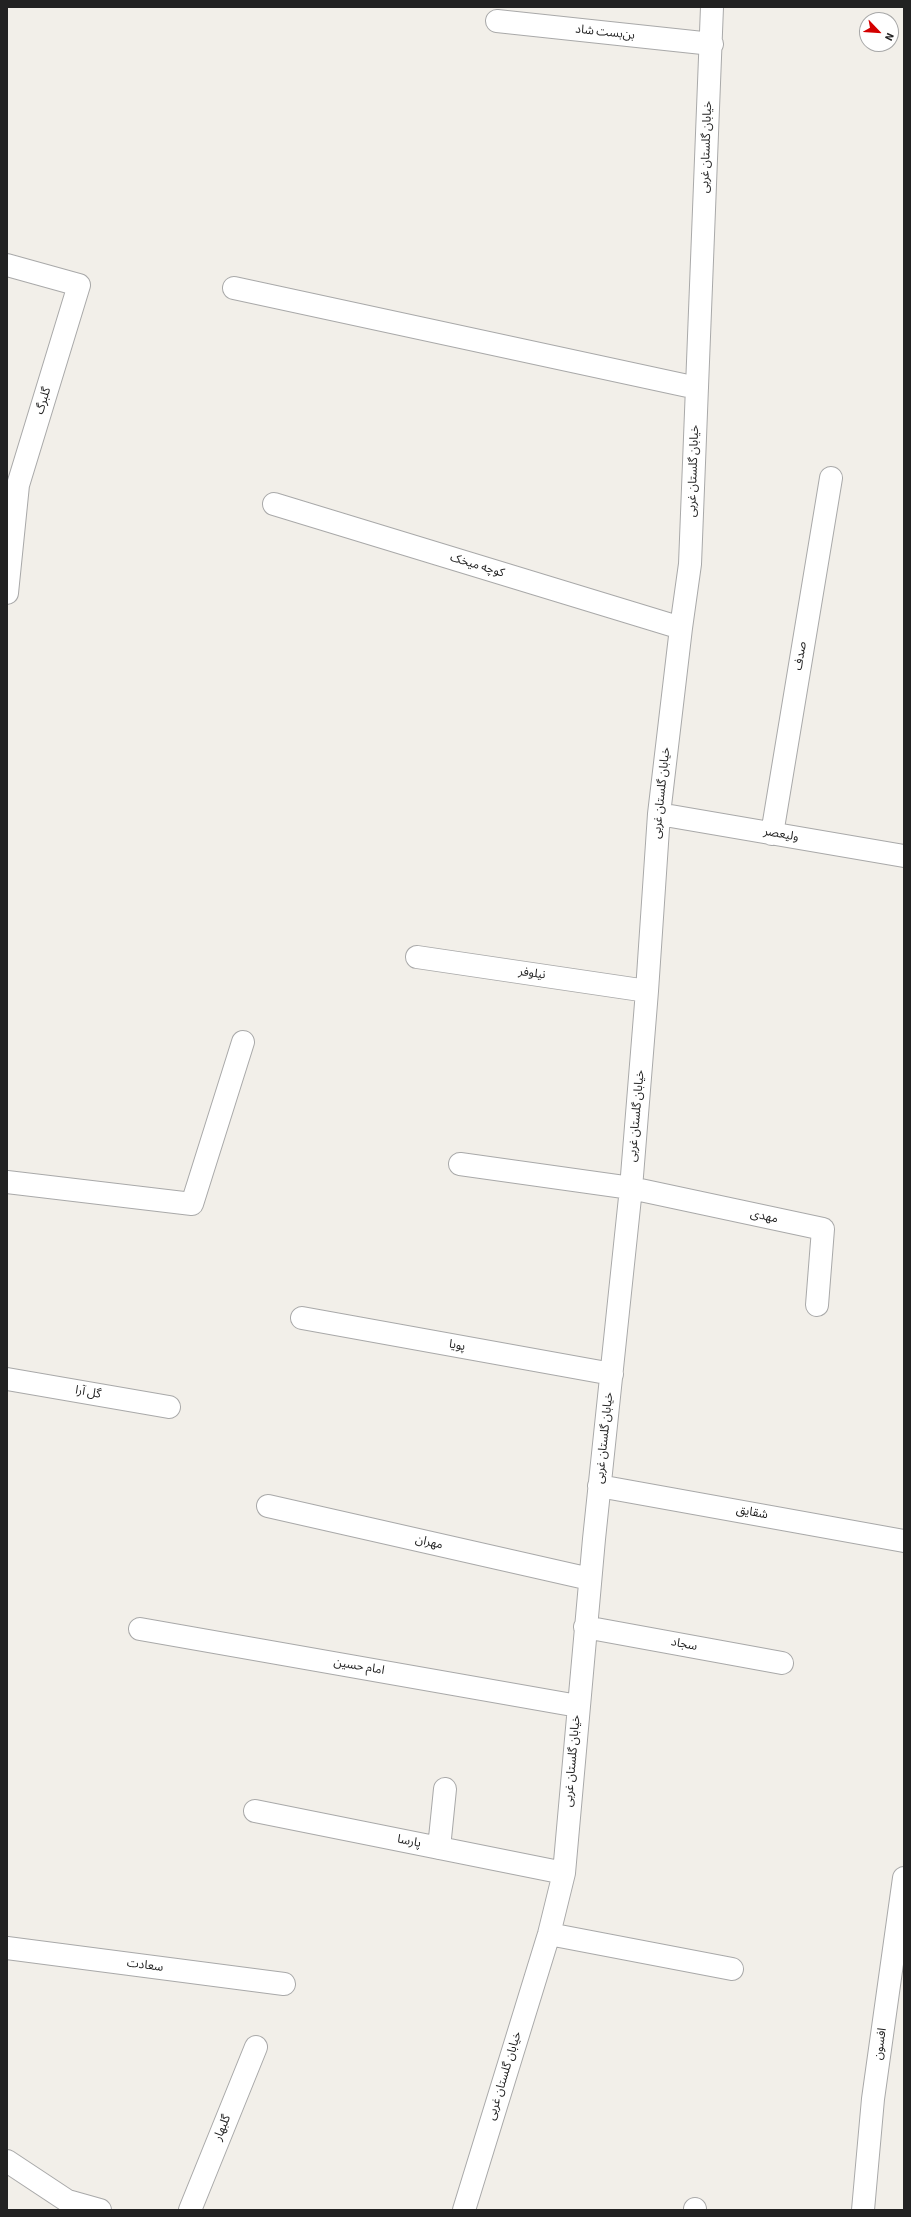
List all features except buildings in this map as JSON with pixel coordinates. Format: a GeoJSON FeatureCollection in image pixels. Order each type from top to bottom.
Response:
{"type":"FeatureCollection","features":[{"type":"Feature","properties":{"kind":"street","name":"خیابان گلستان غربی"},"geometry":{"type":"LineString","coordinates":[[464,2210],[549,1934],[564,1873],[585,1627],[631,1188],[647,991],[659,814],[690,564],[712,44],[712,7]]}},
{"type":"Feature","properties":{"kind":"street","name":"بن‌بست شاد"},"geometry":{"type":"LineString","coordinates":[[498,21],[712,44]]}},
{"type":"Feature","properties":{"kind":"street","name":"گلبرگ"},"geometry":{"type":"LineString","coordinates":[[7,265],[79,285],[18,485],[7,593]]}},
{"type":"Feature","properties":{"kind":"street"},"geometry":{"type":"LineString","coordinates":[[234,288],[697,388]]}},
{"type":"Feature","properties":{"kind":"street","name":"صدف"},"geometry":{"type":"LineString","coordinates":[[772,834],[831,478]]}},
{"type":"Feature","properties":{"kind":"street","name":"کوچه میخک"},"geometry":{"type":"LineString","coordinates":[[274,504],[681,628]]}},
{"type":"Feature","properties":{"kind":"street","name":"ولیعصر"},"geometry":{"type":"LineString","coordinates":[[659,814],[904,856]]}},
{"type":"Feature","properties":{"kind":"street","name":"نیلوفر"},"geometry":{"type":"LineString","coordinates":[[417,958],[647,991]]}},
{"type":"Feature","properties":{"kind":"street"},"geometry":{"type":"LineString","coordinates":[[7,1182],[192,1204],[243,1042]]}},
{"type":"Feature","properties":{"kind":"street"},"geometry":{"type":"LineString","coordinates":[[460,1164],[631,1188]]}},
{"type":"Feature","properties":{"kind":"street","name":"مهدی"},"geometry":{"type":"LineString","coordinates":[[631,1188],[824,1229],[817,1305]]}},
{"type":"Feature","properties":{"kind":"street","name":"پویا"},"geometry":{"type":"LineString","coordinates":[[302,1318],[612,1374]]}},
{"type":"Feature","properties":{"kind":"street","name":"گل آرا"},"geometry":{"type":"LineString","coordinates":[[7,1379],[169,1407]]}},
{"type":"Feature","properties":{"kind":"street","name":"شقایق"},"geometry":{"type":"LineString","coordinates":[[600,1486],[904,1541]]}},
{"type":"Feature","properties":{"kind":"street","name":"مهران"},"geometry":{"type":"LineString","coordinates":[[268,1506],[590,1579]]}},
{"type":"Feature","properties":{"kind":"street","name":"سجاد"},"geometry":{"type":"LineString","coordinates":[[585,1627],[782,1664]]}},
{"type":"Feature","properties":{"kind":"street","name":"امام حسین"},"geometry":{"type":"LineString","coordinates":[[140,1629],[578,1706]]}},
{"type":"Feature","properties":{"kind":"street"},"geometry":{"type":"LineString","coordinates":[[439,1848],[445,1789]]}},
{"type":"Feature","properties":{"kind":"street","name":"پارسا"},"geometry":{"type":"LineString","coordinates":[[255,1811],[564,1873]]}},
{"type":"Feature","properties":{"kind":"street","name":"افسون"},"geometry":{"type":"LineString","coordinates":[[863,2210],[873,2099],[898,1966],[904,1878]]}},
{"type":"Feature","properties":{"kind":"street"},"geometry":{"type":"LineString","coordinates":[[549,1934],[732,1969]]}},
{"type":"Feature","properties":{"kind":"street","name":"سعادت"},"geometry":{"type":"LineString","coordinates":[[7,1948],[284,1984]]}},
{"type":"Feature","properties":{"kind":"street","name":"گلبهار"},"geometry":{"type":"LineString","coordinates":[[190,2210],[256,2047]]}},
{"type":"Feature","properties":{"kind":"street"},"geometry":{"type":"LineString","coordinates":[[7,2161],[75,2206],[100,2210]]}}]}
